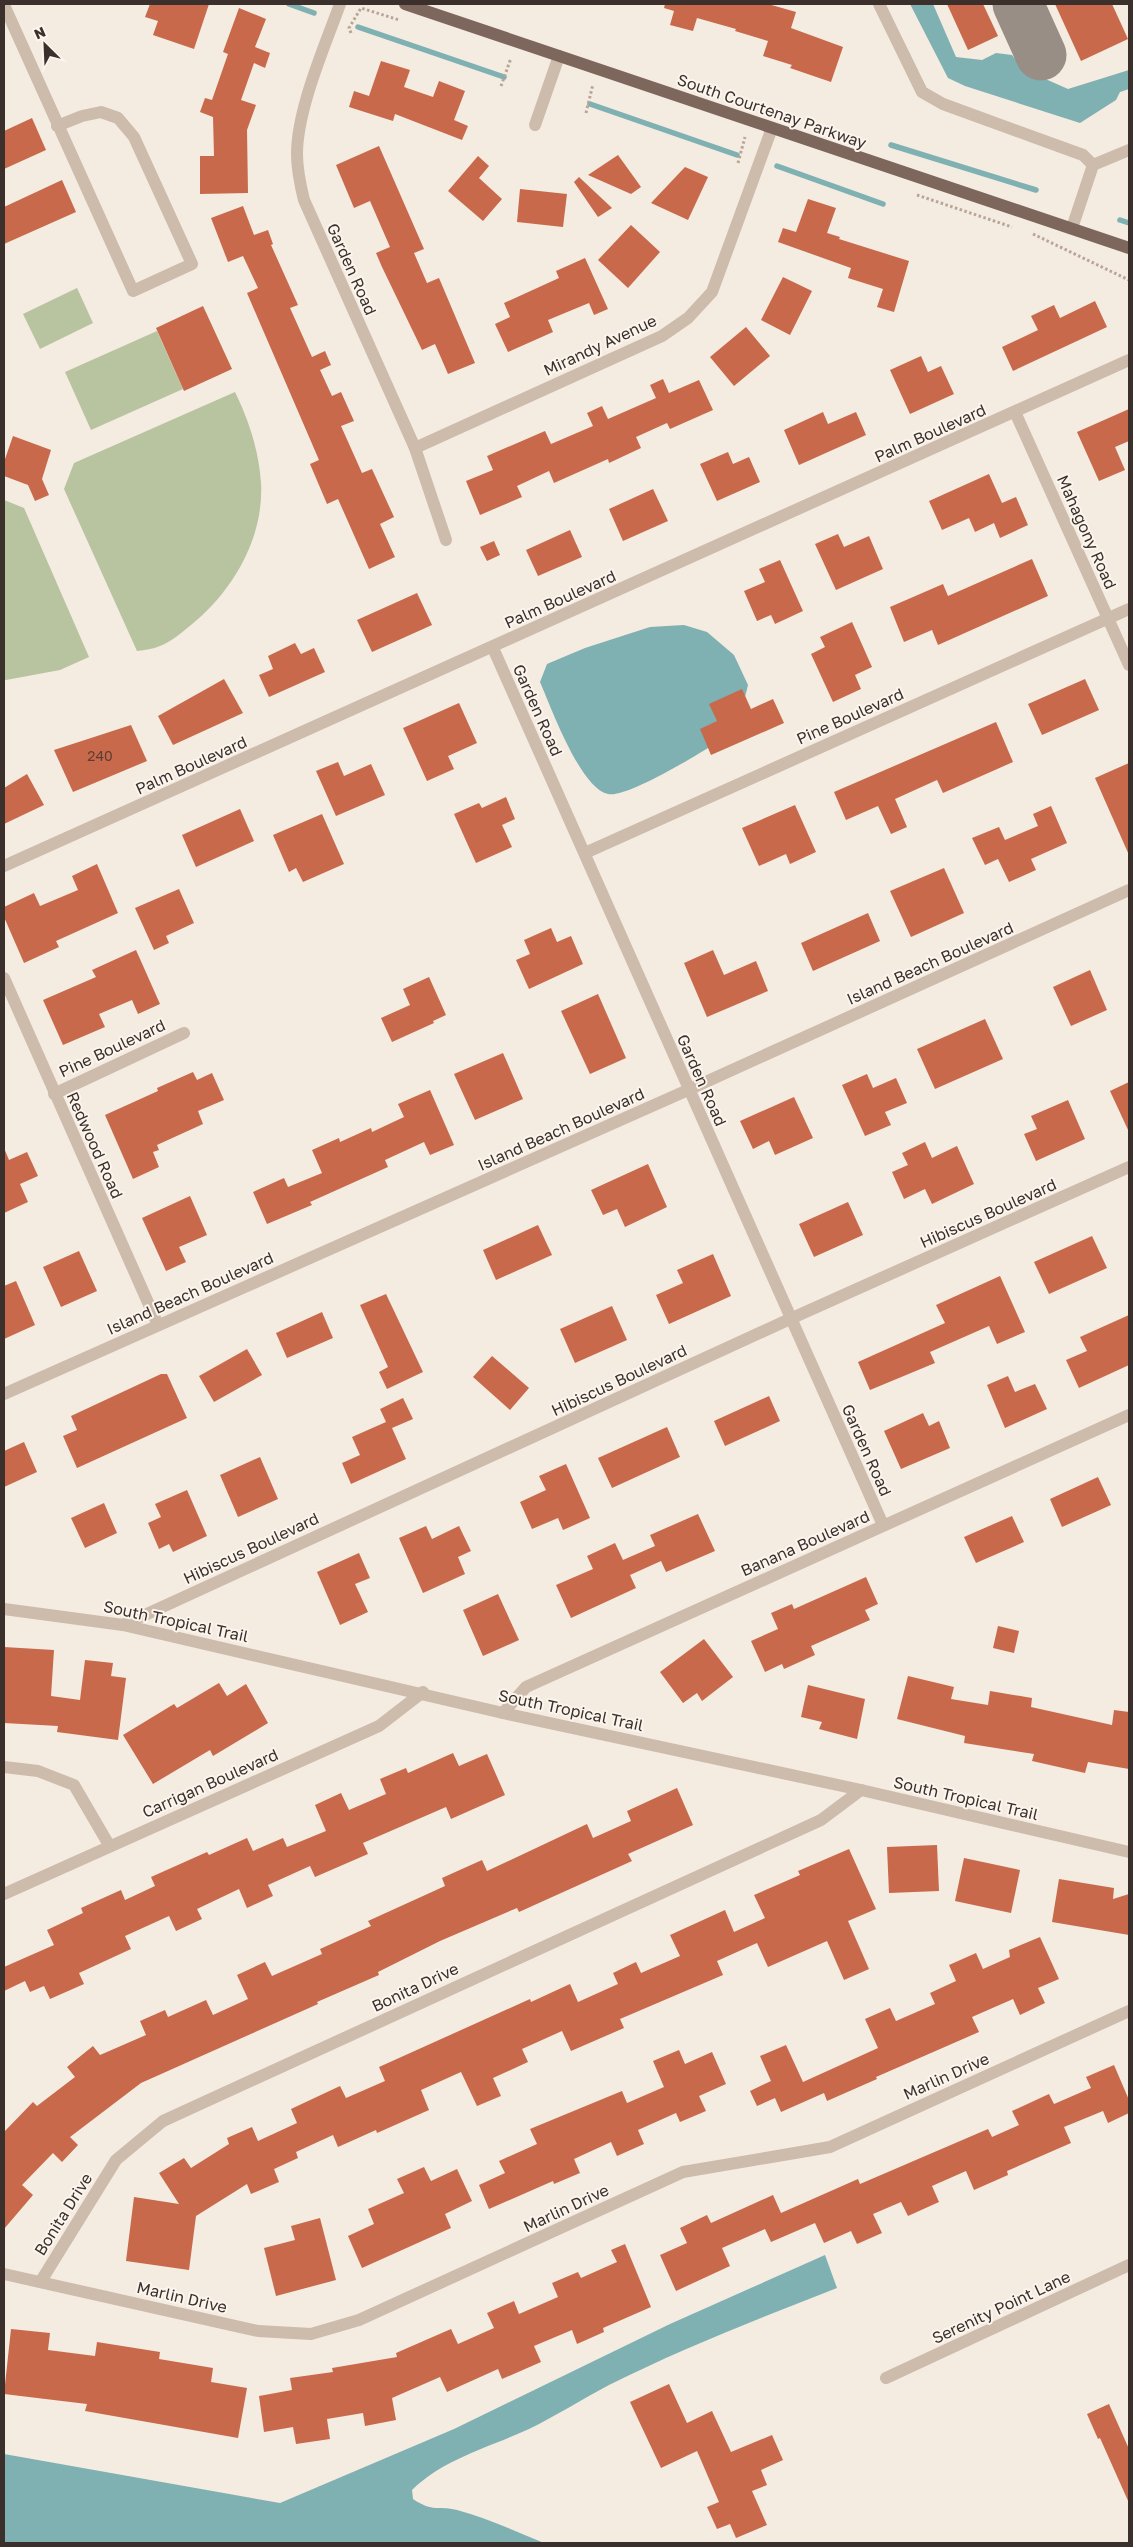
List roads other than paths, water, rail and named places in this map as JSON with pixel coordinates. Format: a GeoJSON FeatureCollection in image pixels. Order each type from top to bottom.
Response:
{"type":"FeatureCollection","features":[{"type":"Feature","properties":{"kind":"main road","name":"South Courtenay Parkway"},"geometry":{"type":"LineString","coordinates":[[405,4],[422,6],[559,56],[1129,248]]}},
{"type":"Feature","properties":{"kind":"street","name":"Garden Road"},"geometry":{"type":"LineString","coordinates":[[340,4],[300,126],[297,173],[304,200],[415,448],[446,540]]}},
{"type":"Feature","properties":{"kind":"street"},"geometry":{"type":"LineString","coordinates":[[879,4],[922,92],[943,104],[1082,155],[1093,165]]}},
{"type":"Feature","properties":{"kind":"street"},"geometry":{"type":"LineString","coordinates":[[4,5],[57,126],[133,291],[192,264],[134,136],[118,118],[101,112],[82,116],[57,126]]}},
{"type":"Feature","properties":{"kind":"street"},"geometry":{"type":"LineString","coordinates":[[535,125],[559,56]]}},
{"type":"Feature","properties":{"kind":"street","name":"Mirandy Avenue"},"geometry":{"type":"LineString","coordinates":[[415,448],[662,336],[688,318],[712,292],[772,128]]}},
{"type":"Feature","properties":{"kind":"street"},"geometry":{"type":"LineString","coordinates":[[1072,228],[1093,165],[1129,150]]}},
{"type":"Feature","properties":{"kind":"street","name":"Palm Boulevard"},"geometry":{"type":"LineString","coordinates":[[4,866],[493,648],[1129,360]]}},
{"type":"Feature","properties":{"kind":"street","name":"Mahagony Road"},"geometry":{"type":"LineString","coordinates":[[1015,412],[1129,665]]}},
{"type":"Feature","properties":{"kind":"street","name":"Pine Boulevard"},"geometry":{"type":"LineString","coordinates":[[584,853],[1129,610]]}},
{"type":"Feature","properties":{"kind":"street","name":"Garden Road"},"geometry":{"type":"LineString","coordinates":[[493,648],[883,1525]]}},
{"type":"Feature","properties":{"kind":"street","name":"Island Beach Boulevard"},"geometry":{"type":"LineString","coordinates":[[4,1394],[688,1090],[1129,890]]}},
{"type":"Feature","properties":{"kind":"street","name":"Redwood Road"},"geometry":{"type":"LineString","coordinates":[[4,978],[158,1325]]}},
{"type":"Feature","properties":{"kind":"street","name":"Pine Boulevard"},"geometry":{"type":"LineString","coordinates":[[54,1094],[184,1032]]}},
{"type":"Feature","properties":{"kind":"street","name":"Hibiscus Boulevard"},"geometry":{"type":"LineString","coordinates":[[123,1625],[790,1319],[1129,1167]]}},
{"type":"Feature","properties":{"kind":"street","name":"Banana Boulevard"},"geometry":{"type":"LineString","coordinates":[[503,1713],[526,1687],[1129,1415]]}},
{"type":"Feature","properties":{"kind":"street","name":"South Tropical Trail"},"geometry":{"type":"LineString","coordinates":[[4,1609],[123,1625],[423,1692],[503,1713],[861,1790],[1129,1852]]}},
{"type":"Feature","properties":{"kind":"street","name":"Carrigan Boulevard"},"geometry":{"type":"LineString","coordinates":[[4,1894],[379,1726],[423,1692]]}},
{"type":"Feature","properties":{"kind":"street"},"geometry":{"type":"LineString","coordinates":[[4,1767],[38,1771],[74,1785],[109,1846]]}},
{"type":"Feature","properties":{"kind":"street","name":"Bonita Drive"},"geometry":{"type":"LineString","coordinates":[[41,2281],[116,2160],[163,2121],[821,1820],[861,1790]]}},
{"type":"Feature","properties":{"kind":"street","name":"Marlin Drive"},"geometry":{"type":"LineString","coordinates":[[4,2274],[258,2331],[311,2334],[359,2320],[684,2172],[830,2147],[1129,2011]]}},
{"type":"Feature","properties":{"kind":"street","name":"Serenity Point Lane"},"geometry":{"type":"LineString","coordinates":[[886,2378],[1129,2265]]}},
{"type":"Feature","properties":{"kind":"water"},"geometry":{"type":"Polygon","coordinates":[[[910,4],[933,4],[956,57],[982,60],[996,53],[1012,55],[1023,69],[1068,89],[1129,70],[1129,89],[1120,92],[1116,100],[1080,123],[965,86],[948,78],[910,4]]]}},
{"type":"Feature","properties":{"kind":"water"},"geometry":{"type":"Polygon","coordinates":[[[684,625],[707,632],[734,655],[748,685],[737,729],[673,769],[634,788],[608,794],[597,788],[587,777],[577,763],[559,727],[540,682],[547,664],[585,648],[650,627],[684,625]]]}},
{"type":"Feature","properties":{"kind":"water"},"geometry":{"type":"Polygon","coordinates":[[[825,2255],[837,2288],[722,2334],[637,2371],[529,2429],[452,2462],[424,2479],[412,2490],[413,2499],[426,2506],[468,2513],[544,2543],[4,2543],[4,2454],[280,2503],[454,2429],[670,2324],[825,2255]]]}},
{"type":"Feature","properties":{"kind":"waterway"},"geometry":{"type":"LineString","coordinates":[[289,4],[314,13]]}},
{"type":"Feature","properties":{"kind":"waterway"},"geometry":{"type":"LineString","coordinates":[[358,27],[504,77]]}},
{"type":"Feature","properties":{"kind":"waterway"},"geometry":{"type":"LineString","coordinates":[[590,104],[737,155]]}},
{"type":"Feature","properties":{"kind":"waterway"},"geometry":{"type":"LineString","coordinates":[[891,145],[1036,190]]}},
{"type":"Feature","properties":{"kind":"waterway"},"geometry":{"type":"LineString","coordinates":[[777,166],[883,204]]}},
{"type":"Feature","properties":{"kind":"waterway"},"geometry":{"type":"LineString","coordinates":[[1120,220],[1129,223]]}}]}
